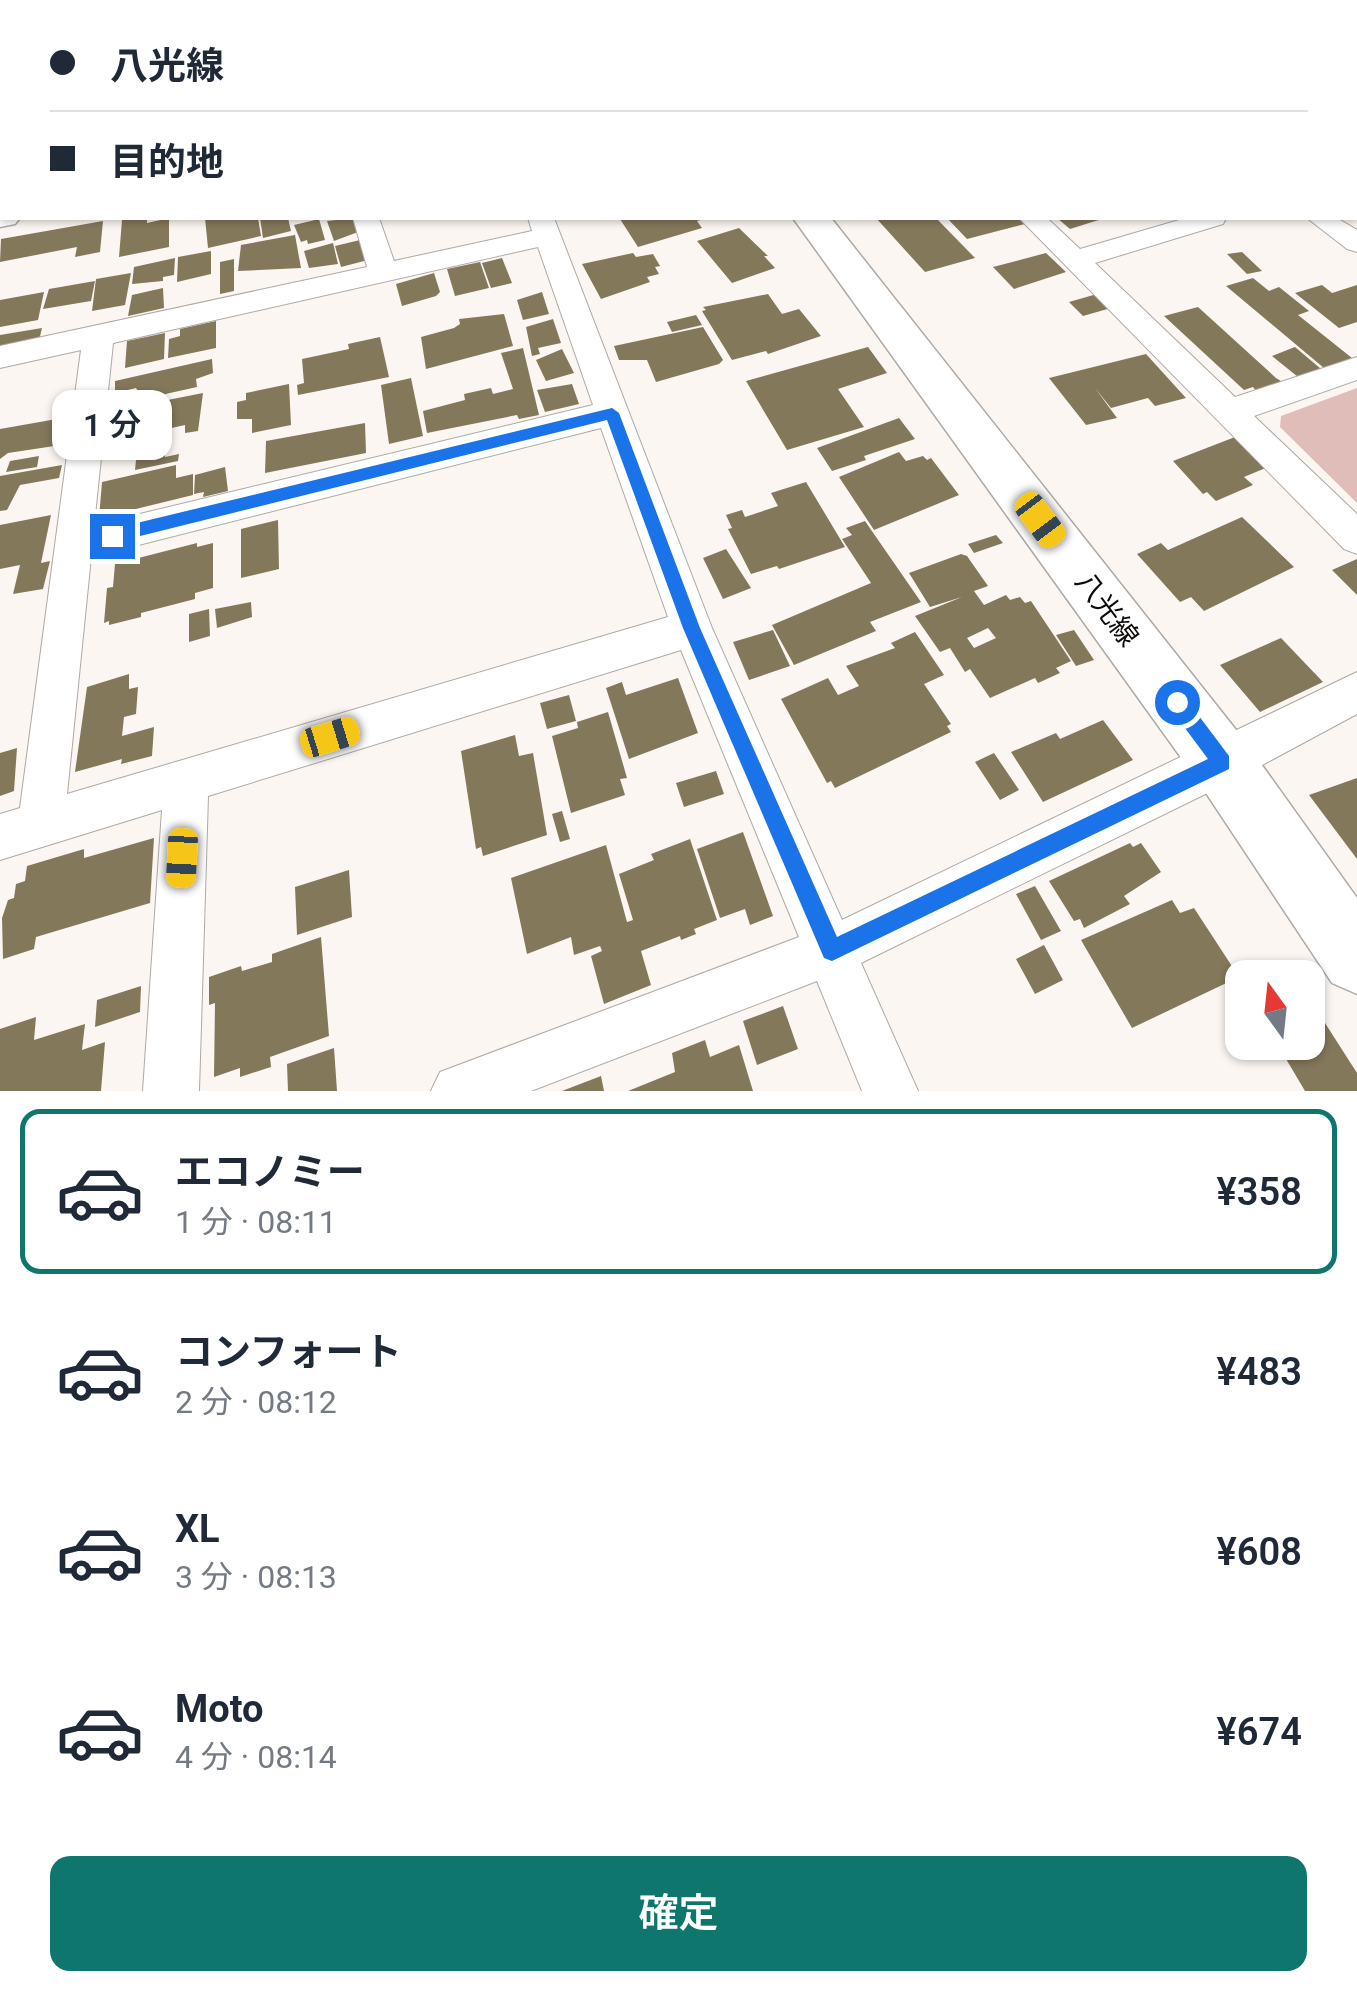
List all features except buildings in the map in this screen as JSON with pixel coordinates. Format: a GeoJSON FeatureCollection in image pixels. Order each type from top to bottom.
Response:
{"type":"FeatureCollection","features":[{"type":"Feature","properties":{"kind":"street"},"geometry":{"type":"LineString","coordinates":[[367,220],[383,272]]}},
{"type":"Feature","properties":{"kind":"street","name":"八光線"},"geometry":{"type":"LineString","coordinates":[[814,220],[1222,762],[1357,958]]}},
{"type":"Feature","properties":{"kind":"street"},"geometry":{"type":"LineString","coordinates":[[1034,220],[1357,538]]}},
{"type":"Feature","properties":{"kind":"street"},"geometry":{"type":"LineString","coordinates":[[1075,260],[1206,220]]}},
{"type":"Feature","properties":{"kind":"street"},"geometry":{"type":"LineString","coordinates":[[1323,220],[1357,243]]}},
{"type":"Feature","properties":{"kind":"street"},"geometry":{"type":"LineString","coordinates":[[0,357],[383,272],[544,227],[692,628],[890,1091]]}},
{"type":"Feature","properties":{"kind":"street"},"geometry":{"type":"LineString","coordinates":[[98,335],[74,546],[20,831],[692,628]]}},
{"type":"Feature","properties":{"kind":"street"},"geometry":{"type":"LineString","coordinates":[[1232,411],[1357,368]]}},
{"type":"Feature","properties":{"kind":"street"},"geometry":{"type":"LineString","coordinates":[[74,546],[612,413]]}},
{"type":"Feature","properties":{"kind":"street"},"geometry":{"type":"LineString","coordinates":[[459,1091],[832,950],[1222,762],[1357,692]]}},
{"type":"Feature","properties":{"kind":"street"},"geometry":{"type":"LineString","coordinates":[[171,1091],[186,780]]}},
{"type":"Feature","properties":{"kind":"shaded area"},"geometry":{"type":"Polygon","coordinates":[[[1357,388],[1357,503],[1280,427],[1281,416],[1357,388]]]}},
{"type":"Feature","properties":{"kind":"route"},"geometry":{"type":"LineString","coordinates":[[112,536],[612,413],[692,628],[832,950],[1222,762],[1177,702]]}}]}
